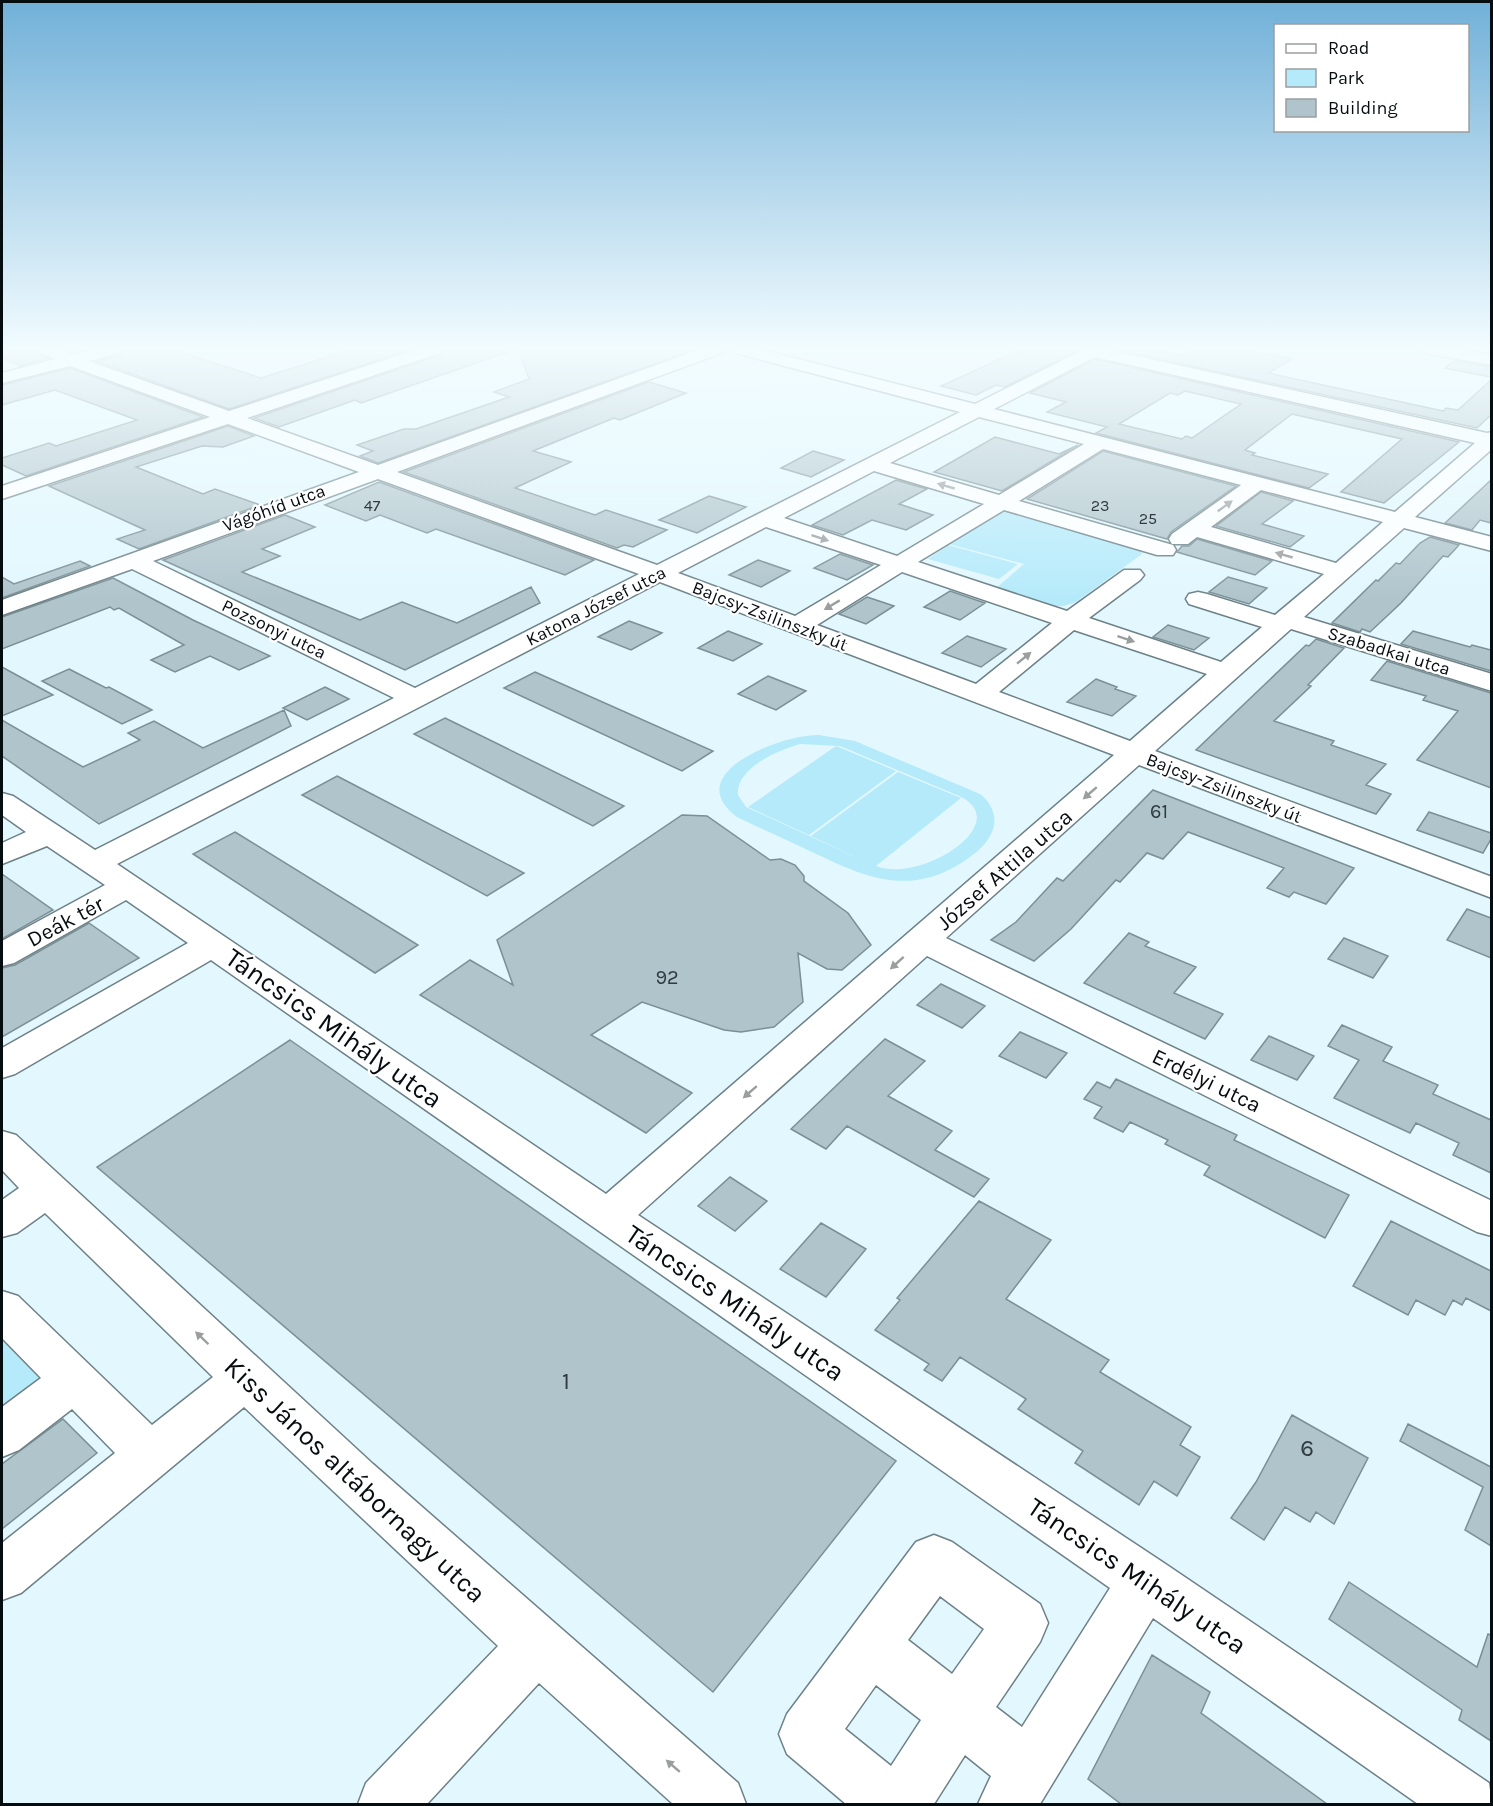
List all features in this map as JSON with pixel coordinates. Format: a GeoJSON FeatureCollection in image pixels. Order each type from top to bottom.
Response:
{"type":"FeatureCollection","features":[{"type":"Feature","properties":{"kind":"street"},"geometry":{"type":"LineString","coordinates":[[2,493],[181,433]]}},
{"type":"Feature","properties":{"kind":"street","name":"Bajcsy-Zsilinszky út"},"geometry":{"type":"LineString","coordinates":[[269,433],[660,574],[1491,888]]}},
{"type":"Feature","properties":{"kind":"street","name":"Vágóhíd utca"},"geometry":{"type":"LineString","coordinates":[[2,608],[478,433]]}},
{"type":"Feature","properties":{"kind":"street","name":"Katona József utca"},"geometry":{"type":"LineString","coordinates":[[93,862],[660,574],[929,433]]}},
{"type":"Feature","properties":{"kind":"street"},"geometry":{"type":"LineString","coordinates":[[1068,433],[1491,544]]}},
{"type":"Feature","properties":{"kind":"street"},"geometry":{"type":"LineString","coordinates":[[1466,433],[1491,439]]}},
{"type":"Feature","properties":{"kind":"street","name":"József Attila utca"},"geometry":{"type":"LineString","coordinates":[[608,1217],[1491,439]]}},
{"type":"Feature","properties":{"kind":"street"},"geometry":{"type":"LineString","coordinates":[[797,626],[900,564],[976,522],[1002,502],[1101,442]]}},
{"type":"Feature","properties":{"kind":"street"},"geometry":{"type":"LineString","coordinates":[[871,464],[1165,550]]}},
{"type":"Feature","properties":{"kind":"street"},"geometry":{"type":"LineString","coordinates":[[978,695],[1071,620],[1257,483]]}},
{"type":"Feature","properties":{"kind":"street"},"geometry":{"type":"LineString","coordinates":[[764,519],[1226,672]]}},
{"type":"Feature","properties":{"kind":"street"},"geometry":{"type":"LineString","coordinates":[[1194,529],[1340,571]]}},
{"type":"Feature","properties":{"kind":"street","name":"Pozsonyi utca"},"geometry":{"type":"LineString","coordinates":[[132,560],[416,698]]}},
{"type":"Feature","properties":{"kind":"street","name":"Szabadkai utca"},"geometry":{"type":"LineString","coordinates":[[1198,598],[1491,683]]}},
{"type":"Feature","properties":{"kind":"street","name":"Táncsics Mihály utca"},"geometry":{"type":"LineString","coordinates":[[2,802],[1145,1581],[1468,1804]]}},
{"type":"Feature","properties":{"kind":"street"},"geometry":{"type":"LineString","coordinates":[[2,855],[48,833]]}},
{"type":"Feature","properties":{"kind":"street","name":"Deák tér"},"geometry":{"type":"LineString","coordinates":[[2,955],[127,886]]}},
{"type":"Feature","properties":{"kind":"street"},"geometry":{"type":"LineString","coordinates":[[2,1044],[205,939]]}},
{"type":"Feature","properties":{"kind":"street"},"geometry":{"type":"LineString","coordinates":[[2,1065],[205,939]]}},
{"type":"Feature","properties":{"kind":"street","name":"Erdélyi utca"},"geometry":{"type":"LineString","coordinates":[[922,940],[1491,1220]]}},
{"type":"Feature","properties":{"kind":"street","name":"Kiss János altábornagy utca"},"geometry":{"type":"LineString","coordinates":[[2,1146],[246,1378],[536,1646],[717,1804]]}},
{"type":"Feature","properties":{"kind":"street"},"geometry":{"type":"LineString","coordinates":[[2,1221],[48,1190]]}},
{"type":"Feature","properties":{"kind":"street"},"geometry":{"type":"LineString","coordinates":[[2,1310],[150,1455]]}},
{"type":"Feature","properties":{"kind":"street"},"geometry":{"type":"LineString","coordinates":[[2,1575],[246,1378]]}},
{"type":"Feature","properties":{"kind":"street"},"geometry":{"type":"LineString","coordinates":[[2,1435],[74,1380]]}},
{"type":"Feature","properties":{"kind":"street"},"geometry":{"type":"LineString","coordinates":[[891,1804],[807,1734],[934,1560],[1021,1623],[958,1714],[901,1804]]}},
{"type":"Feature","properties":{"kind":"street"},"geometry":{"type":"LineString","coordinates":[[870,1645],[958,1714],[1018,1786],[1145,1581]]}},
{"type":"Feature","properties":{"kind":"street"},"geometry":{"type":"LineString","coordinates":[[387,1804],[536,1646]]}},
{"type":"Feature","properties":{"kind":"green space"},"geometry":{"type":"Polygon","coordinates":[[[1007,510],[1141,549],[1142,554],[1076,602],[1064,606],[1051,606],[996,588],[1024,564],[949,544],[1000,512],[1007,510]]]}},
{"type":"Feature","properties":{"kind":"green space"},"geometry":{"type":"Polygon","coordinates":[[[948,545],[1018,564],[999,579],[928,559],[948,545]]]}},
{"type":"Feature","properties":{"kind":"green space"},"geometry":{"type":"Polygon","coordinates":[[[819,735],[855,741],[980,794],[988,802],[993,812],[994,823],[991,834],[973,855],[958,865],[939,874],[902,881],[866,875],[849,869],[737,817],[722,801],[720,785],[728,771],[742,759],[762,749],[803,736],[819,735]],[[800,744],[770,756],[743,776],[738,795],[746,807],[875,866],[811,836],[898,772],[961,798],[876,866],[895,869],[916,866],[938,859],[956,848],[970,834],[977,820],[974,807],[959,796],[840,746],[800,744]]]}},
{"type":"Feature","properties":{"kind":"green space"},"geometry":{"type":"Polygon","coordinates":[[[836,746],[896,771],[809,835],[748,807],[836,746]]]}},
{"type":"Feature","properties":{"kind":"green space"},"geometry":{"type":"Polygon","coordinates":[[[2,1337],[47,1382],[2,1416],[2,1337]]]}},
{"type":"Feature","properties":{"kind":"building"},"geometry":{"type":"Polygon","coordinates":[[[96,433],[154,433],[26,476],[2,465],[2,458],[49,443],[56,446],[96,433]]]}},
{"type":"Feature","properties":{"kind":"building"},"geometry":{"type":"Polygon","coordinates":[[[206,433],[247,433],[254,436],[223,447],[202,446],[136,467],[203,494],[215,489],[260,505],[139,549],[117,539],[145,530],[49,486],[206,433]]]}},
{"type":"Feature","properties":{"kind":"building"},"geometry":{"type":"Polygon","coordinates":[[[391,433],[461,433],[378,463],[360,456],[373,451],[357,445],[391,433]]]}},
{"type":"Feature","properties":{"kind":"building"},"geometry":{"type":"Polygon","coordinates":[[[509,433],[576,433],[533,451],[571,462],[515,488],[595,515],[606,510],[667,530],[633,547],[624,545],[617,548],[404,472],[509,433]]]}},
{"type":"Feature","properties":{"kind":"building"},"geometry":{"type":"Polygon","coordinates":[[[1097,433],[1158,433],[1182,439],[1186,436],[1192,438],[1199,433],[1267,433],[1245,450],[1255,453],[1252,455],[1328,474],[1309,488],[1097,433]]]}},
{"type":"Feature","properties":{"kind":"building"},"geometry":{"type":"Polygon","coordinates":[[[1377,433],[1421,433],[1459,442],[1384,503],[1341,492],[1402,439],[1377,433]]]}},
{"type":"Feature","properties":{"kind":"building"},"geometry":{"type":"Polygon","coordinates":[[[995,437],[1059,454],[1078,445],[1002,491],[934,472],[995,437]]]}},
{"type":"Feature","properties":{"kind":"building"},"geometry":{"type":"Polygon","coordinates":[[[813,451],[844,460],[811,477],[781,468],[813,451]]]}},
{"type":"Feature","properties":{"kind":"building"},"geometry":{"type":"Polygon","coordinates":[[[1103,451],[1236,486],[1171,532],[1167,539],[1027,499],[1103,451]]]}},
{"type":"Feature","properties":{"kind":"building"},"geometry":{"type":"Polygon","coordinates":[[[896,480],[927,489],[899,504],[933,515],[906,530],[872,520],[843,535],[812,525],[896,480]]]}},
{"type":"Feature","properties":{"kind":"building"},"geometry":{"type":"Polygon","coordinates":[[[1491,480],[1491,523],[1480,520],[1472,530],[1445,523],[1491,480]]]}},
{"type":"Feature","properties":{"kind":"building"},"geometry":{"type":"Polygon","coordinates":[[[379,482],[594,560],[565,575],[436,529],[427,533],[380,515],[366,521],[325,505],[379,482]]]}},
{"type":"Feature","properties":{"kind":"building"},"geometry":{"type":"Polygon","coordinates":[[[1261,492],[1293,501],[1262,524],[1304,536],[1290,547],[1216,526],[1261,492]]]}},
{"type":"Feature","properties":{"kind":"building"},"geometry":{"type":"Polygon","coordinates":[[[709,496],[746,507],[697,533],[659,520],[709,496]]]}},
{"type":"Feature","properties":{"kind":"building"},"geometry":{"type":"Polygon","coordinates":[[[285,515],[315,527],[262,549],[280,556],[242,572],[360,620],[402,602],[457,623],[531,587],[540,603],[405,670],[163,560],[285,515]]]}},
{"type":"Feature","properties":{"kind":"building"},"geometry":{"type":"Polygon","coordinates":[[[1430,537],[1459,545],[1448,557],[1443,556],[1401,603],[1370,632],[1362,629],[1360,632],[1332,623],[1376,580],[1378,581],[1396,563],[1400,564],[1420,543],[1430,537]]]}},
{"type":"Feature","properties":{"kind":"building"},"geometry":{"type":"Polygon","coordinates":[[[1197,539],[1272,561],[1255,575],[1177,552],[1182,546],[1189,546],[1197,539]]]}},
{"type":"Feature","properties":{"kind":"building"},"geometry":{"type":"Polygon","coordinates":[[[840,554],[873,565],[847,580],[814,568],[840,554]]]}},
{"type":"Feature","properties":{"kind":"building"},"geometry":{"type":"Polygon","coordinates":[[[758,560],[790,571],[761,587],[729,575],[758,560]]]}},
{"type":"Feature","properties":{"kind":"building"},"geometry":{"type":"Polygon","coordinates":[[[80,561],[90,566],[2,598],[2,577],[14,584],[80,561]]]}},
{"type":"Feature","properties":{"kind":"building"},"geometry":{"type":"Polygon","coordinates":[[[1228,577],[1267,588],[1249,604],[1209,592],[1228,577]]]}},
{"type":"Feature","properties":{"kind":"building"},"geometry":{"type":"Polygon","coordinates":[[[113,578],[193,620],[270,656],[239,670],[210,656],[175,672],[151,660],[184,645],[119,608],[114,610],[110,607],[2,649],[2,617],[113,578]]]}},
{"type":"Feature","properties":{"kind":"building"},"geometry":{"type":"Polygon","coordinates":[[[950,591],[985,603],[960,620],[924,607],[950,591]]]}},
{"type":"Feature","properties":{"kind":"building"},"geometry":{"type":"Polygon","coordinates":[[[867,597],[894,606],[866,624],[839,614],[867,597]]]}},
{"type":"Feature","properties":{"kind":"building"},"geometry":{"type":"Polygon","coordinates":[[[629,621],[662,633],[631,650],[598,637],[629,621]]]}},
{"type":"Feature","properties":{"kind":"building"},"geometry":{"type":"Polygon","coordinates":[[[1168,625],[1209,638],[1194,650],[1153,637],[1168,625]]]}},
{"type":"Feature","properties":{"kind":"building"},"geometry":{"type":"Polygon","coordinates":[[[728,631],[762,644],[733,661],[698,648],[728,631]]]}},
{"type":"Feature","properties":{"kind":"building"},"geometry":{"type":"Polygon","coordinates":[[[1413,631],[1470,647],[1472,645],[1491,650],[1491,671],[1401,644],[1413,631]]]}},
{"type":"Feature","properties":{"kind":"building"},"geometry":{"type":"Polygon","coordinates":[[[967,636],[1006,649],[981,667],[942,653],[967,636]]]}},
{"type":"Feature","properties":{"kind":"building"},"geometry":{"type":"Polygon","coordinates":[[[1316,639],[1344,648],[1308,685],[1311,686],[1274,721],[1334,741],[1331,745],[1386,764],[1366,785],[1391,794],[1376,814],[1196,750],[1306,645],[1309,646],[1316,639]]]}},
{"type":"Feature","properties":{"kind":"building"},"geometry":{"type":"Polygon","coordinates":[[[1387,661],[1491,693],[1491,788],[1417,760],[1458,711],[1423,700],[1426,696],[1371,680],[1387,661]]]}},
{"type":"Feature","properties":{"kind":"building"},"geometry":{"type":"Polygon","coordinates":[[[2,667],[53,695],[2,716],[2,667]]]}},
{"type":"Feature","properties":{"kind":"building"},"geometry":{"type":"Polygon","coordinates":[[[69,669],[152,710],[122,724],[42,681],[69,669]]]}},
{"type":"Feature","properties":{"kind":"building"},"geometry":{"type":"Polygon","coordinates":[[[535,672],[713,751],[682,771],[504,688],[535,672]]]}},
{"type":"Feature","properties":{"kind":"building"},"geometry":{"type":"Polygon","coordinates":[[[768,676],[806,691],[776,710],[738,694],[768,676]]]}},
{"type":"Feature","properties":{"kind":"building"},"geometry":{"type":"Polygon","coordinates":[[[1096,679],[1136,696],[1112,716],[1067,702],[1096,679]]]}},
{"type":"Feature","properties":{"kind":"building"},"geometry":{"type":"Polygon","coordinates":[[[325,687],[349,699],[307,720],[283,708],[325,687]]]}},
{"type":"Feature","properties":{"kind":"building"},"geometry":{"type":"Polygon","coordinates":[[[284,710],[291,726],[99,824],[2,756],[2,720],[83,767],[140,740],[128,733],[154,721],[203,748],[284,710]]]}},
{"type":"Feature","properties":{"kind":"building"},"geometry":{"type":"Polygon","coordinates":[[[445,718],[624,806],[593,826],[414,734],[445,718]]]}},
{"type":"Feature","properties":{"kind":"building"},"geometry":{"type":"Polygon","coordinates":[[[337,776],[524,873],[487,896],[302,795],[337,776]]]}},
{"type":"Feature","properties":{"kind":"building"},"geometry":{"type":"Polygon","coordinates":[[[1153,790],[1354,868],[1326,904],[1294,892],[1289,897],[1267,888],[1284,868],[1188,832],[1163,859],[1147,853],[1120,882],[1116,880],[1071,929],[1034,961],[991,940],[1016,922],[1057,878],[1063,881],[1153,790]]]}},
{"type":"Feature","properties":{"kind":"building"},"geometry":{"type":"Polygon","coordinates":[[[1429,812],[1491,833],[1491,839],[1483,853],[1417,830],[1429,812]]]}},
{"type":"Feature","properties":{"kind":"building"},"geometry":{"type":"Polygon","coordinates":[[[682,815],[707,816],[770,860],[781,859],[795,865],[804,876],[804,881],[848,913],[871,945],[842,970],[827,969],[798,953],[803,1002],[774,1027],[741,1032],[724,1030],[642,1002],[591,1035],[692,1093],[646,1133],[420,995],[470,960],[513,985],[497,940],[682,815]]]}},
{"type":"Feature","properties":{"kind":"building"},"geometry":{"type":"Polygon","coordinates":[[[235,832],[418,945],[375,973],[193,854],[235,832]]]}},
{"type":"Feature","properties":{"kind":"building"},"geometry":{"type":"Polygon","coordinates":[[[2,874],[53,910],[2,939],[2,874]]]}},
{"type":"Feature","properties":{"kind":"building"},"geometry":{"type":"Polygon","coordinates":[[[1467,909],[1491,918],[1491,958],[1447,940],[1467,909]]]}},
{"type":"Feature","properties":{"kind":"building"},"geometry":{"type":"Polygon","coordinates":[[[89,923],[139,958],[2,1037],[2,968],[15,965],[89,923]]]}},
{"type":"Feature","properties":{"kind":"building"},"geometry":{"type":"Polygon","coordinates":[[[1129,933],[1149,942],[1145,946],[1196,967],[1174,993],[1223,1014],[1205,1039],[1084,983],[1129,933]]]}},
{"type":"Feature","properties":{"kind":"building"},"geometry":{"type":"Polygon","coordinates":[[[1344,938],[1388,956],[1373,978],[1328,959],[1344,938]]]}},
{"type":"Feature","properties":{"kind":"building"},"geometry":{"type":"Polygon","coordinates":[[[941,984],[985,1006],[962,1028],[917,1005],[941,984]]]}},
{"type":"Feature","properties":{"kind":"building"},"geometry":{"type":"Polygon","coordinates":[[[1342,1025],[1392,1047],[1383,1061],[1438,1085],[1433,1094],[1491,1120],[1491,1173],[1453,1155],[1459,1143],[1416,1123],[1410,1133],[1334,1098],[1359,1060],[1328,1046],[1342,1025]]]}},
{"type":"Feature","properties":{"kind":"building"},"geometry":{"type":"Polygon","coordinates":[[[1020,1032],[1067,1053],[1046,1078],[999,1056],[1020,1032]]]}},
{"type":"Feature","properties":{"kind":"building"},"geometry":{"type":"Polygon","coordinates":[[[1269,1036],[1314,1056],[1297,1080],[1251,1060],[1269,1036]]]}},
{"type":"Feature","properties":{"kind":"building"},"geometry":{"type":"Polygon","coordinates":[[[885,1039],[925,1061],[888,1096],[952,1131],[935,1150],[989,1179],[974,1197],[847,1126],[826,1149],[791,1129],[885,1039]]]}},
{"type":"Feature","properties":{"kind":"building"},"geometry":{"type":"Polygon","coordinates":[[[290,1040],[896,1461],[713,1692],[97,1167],[290,1040]]]}},
{"type":"Feature","properties":{"kind":"building"},"geometry":{"type":"Polygon","coordinates":[[[1116,1079],[1237,1135],[1234,1140],[1349,1195],[1325,1238],[1204,1175],[1210,1166],[1165,1144],[1168,1140],[1130,1122],[1123,1132],[1094,1118],[1102,1107],[1084,1099],[1097,1082],[1110,1088],[1116,1079]]]}},
{"type":"Feature","properties":{"kind":"building"},"geometry":{"type":"Polygon","coordinates":[[[730,1177],[767,1201],[735,1231],[698,1206],[730,1177]]]}},
{"type":"Feature","properties":{"kind":"building"},"geometry":{"type":"Polygon","coordinates":[[[979,1201],[1051,1240],[1006,1299],[1109,1360],[1100,1372],[1191,1427],[1180,1445],[1200,1457],[1177,1496],[1154,1481],[1139,1505],[1075,1463],[1083,1451],[1018,1409],[1026,1399],[960,1357],[942,1381],[924,1370],[929,1364],[875,1330],[900,1300],[897,1298],[979,1201]]]}},
{"type":"Feature","properties":{"kind":"building"},"geometry":{"type":"Polygon","coordinates":[[[1391,1221],[1491,1271],[1491,1311],[1466,1298],[1462,1305],[1453,1300],[1445,1315],[1416,1300],[1408,1315],[1353,1286],[1391,1221]]]}},
{"type":"Feature","properties":{"kind":"building"},"geometry":{"type":"Polygon","coordinates":[[[821,1223],[866,1249],[826,1297],[780,1269],[821,1223]]]}},
{"type":"Feature","properties":{"kind":"building"},"geometry":{"type":"Polygon","coordinates":[[[1292,1415],[1368,1458],[1334,1524],[1316,1512],[1310,1522],[1285,1507],[1264,1540],[1231,1518],[1256,1482],[1292,1415]]]}},
{"type":"Feature","properties":{"kind":"building"},"geometry":{"type":"Polygon","coordinates":[[[63,1419],[97,1453],[2,1529],[2,1464],[63,1419]]]}},
{"type":"Feature","properties":{"kind":"building"},"geometry":{"type":"Polygon","coordinates":[[[1408,1424],[1491,1467],[1491,1546],[1465,1530],[1483,1487],[1400,1441],[1408,1424]]]}},
{"type":"Feature","properties":{"kind":"building"},"geometry":{"type":"Polygon","coordinates":[[[1349,1582],[1477,1667],[1488,1634],[1491,1635],[1491,1741],[1459,1720],[1462,1710],[1329,1619],[1349,1582]]]}},
{"type":"Feature","properties":{"kind":"building"},"geometry":{"type":"Polygon","coordinates":[[[1152,1655],[1210,1692],[1201,1713],[1327,1804],[1121,1804],[1088,1779],[1152,1655]]]}}]}
